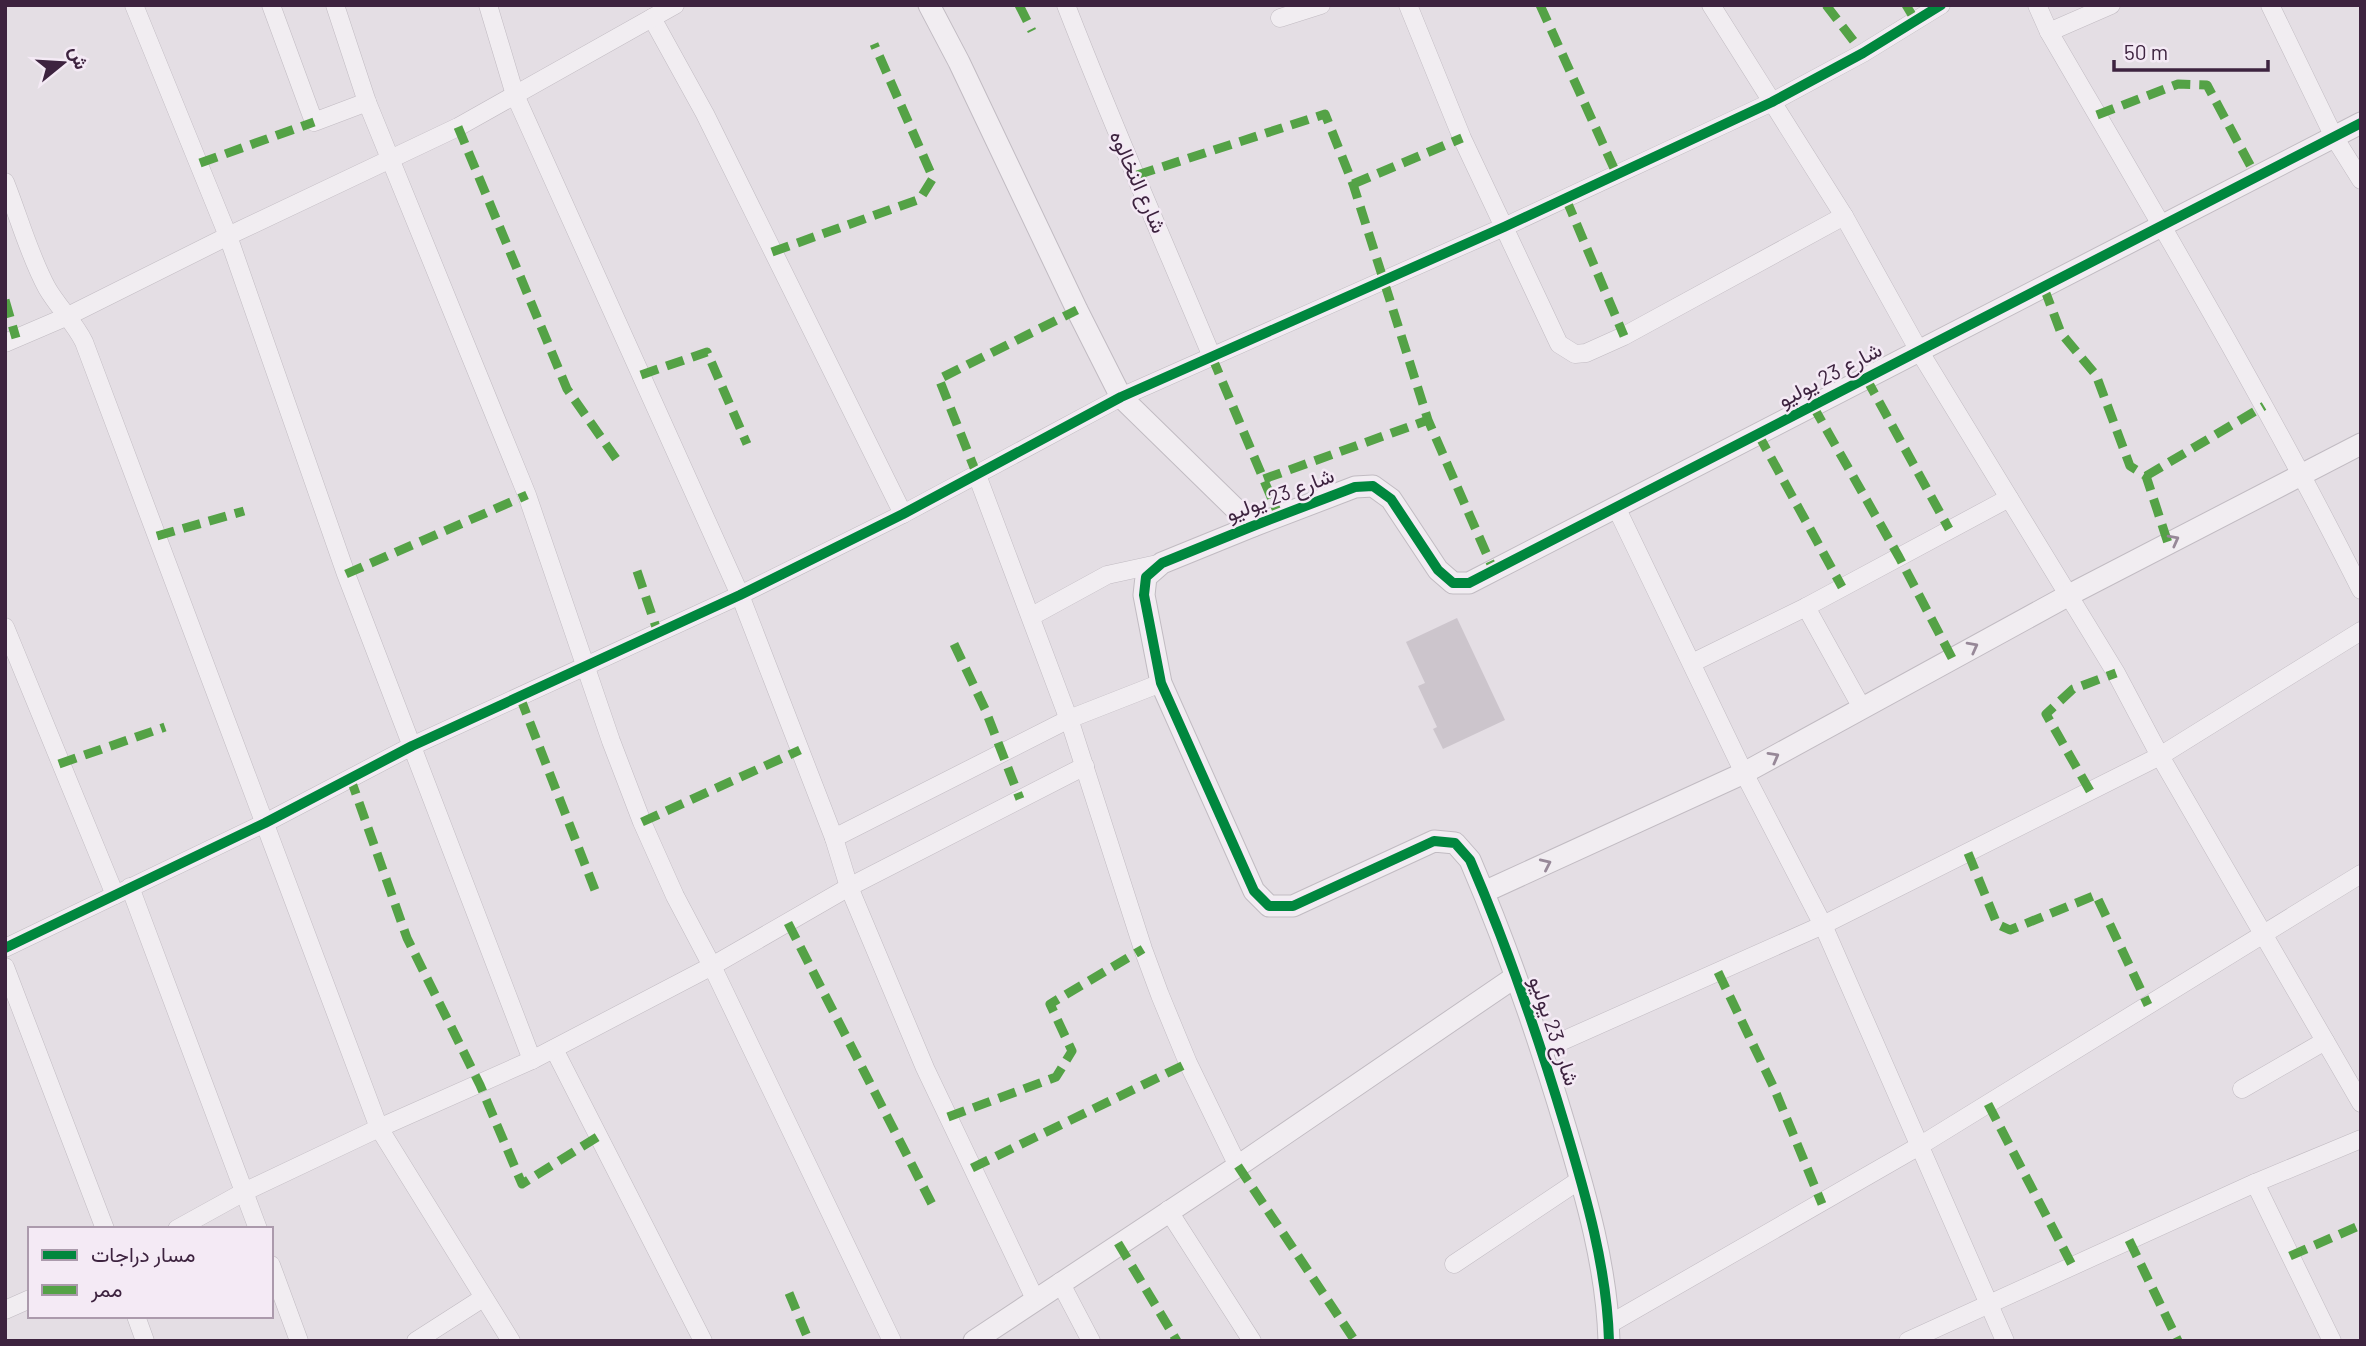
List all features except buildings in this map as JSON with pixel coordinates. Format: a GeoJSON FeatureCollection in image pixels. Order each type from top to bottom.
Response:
{"type":"FeatureCollection","features":[{"type":"Feature","properties":{"kind":"street"},"geometry":{"type":"LineString","coordinates":[[134,5],[228,236],[346,574],[532,1060]]}},
{"type":"Feature","properties":{"kind":"street"},"geometry":{"type":"LineString","coordinates":[[271,5],[314,121],[367,102]]}},
{"type":"Feature","properties":{"kind":"street"},"geometry":{"type":"LineString","coordinates":[[335,5],[367,102],[527,495],[642,822],[675,896],[712,966],[892,1341]]}},
{"type":"Feature","properties":{"kind":"street"},"geometry":{"type":"LineString","coordinates":[[488,5],[515,94],[740,595],[834,838],[849,887],[925,1068],[1035,1299]]}},
{"type":"Feature","properties":{"kind":"street"},"geometry":{"type":"LineString","coordinates":[[5,343],[68,316],[228,236],[458,127],[675,5]]}},
{"type":"Feature","properties":{"kind":"street"},"geometry":{"type":"LineString","coordinates":[[929,5],[1121,397],[1252,526]]}},
{"type":"Feature","properties":{"kind":"street","name":"شارع النخالوه"},"geometry":{"type":"LineString","coordinates":[[1066,5],[1112,123],[1137,175],[1212,357]]}},
{"type":"Feature","properties":{"kind":"street"},"geometry":{"type":"LineString","coordinates":[[1280,18],[1321,5]]}},
{"type":"Feature","properties":{"kind":"street"},"geometry":{"type":"LineString","coordinates":[[1408,5],[1462,138],[1559,344],[1575,354],[1586,353],[1624,336],[1844,216]]}},
{"type":"Feature","properties":{"kind":"street"},"geometry":{"type":"LineString","coordinates":[[1712,5],[1844,216],[1919,349],[2116,673],[2160,756],[2361,1103]]}},
{"type":"Feature","properties":{"kind":"street"},"geometry":{"type":"LineString","coordinates":[[5,947],[265,823],[412,746],[740,595],[904,514],[1121,397],[1504,227],[1772,102],[1863,53],[1941,5]]}},
{"type":"Feature","properties":{"kind":"street"},"geometry":{"type":"LineString","coordinates":[[2037,5],[2049,32],[2163,225],[2302,473],[2361,590]]}},
{"type":"Feature","properties":{"kind":"street"},"geometry":{"type":"LineString","coordinates":[[2049,32],[2111,5]]}},
{"type":"Feature","properties":{"kind":"street"},"geometry":{"type":"LineString","coordinates":[[2270,5],[2334,137],[2361,180]]}},
{"type":"Feature","properties":{"kind":"street"},"geometry":{"type":"LineString","coordinates":[[652,18],[705,114],[904,514]]}},
{"type":"Feature","properties":{"kind":"street","name":"شارع 23 يوليو"},"geometry":{"type":"LineString","coordinates":[[1609,1333],[1599,1255],[1581,1179],[1542,1050],[1470,860],[1455,843],[1434,841],[1293,906],[1269,906],[1254,891],[1161,683],[1144,595],[1146,577],[1162,562],[1355,487],[1373,486],[1391,499],[1438,570],[1453,583],[1469,583],[2361,123]]}},
{"type":"Feature","properties":{"kind":"street"},"geometry":{"type":"LineString","coordinates":[[5,182],[45,285],[84,342],[379,1128],[511,1341]]}},
{"type":"Feature","properties":{"kind":"street"},"geometry":{"type":"LineString","coordinates":[[1484,892],[1744,774],[2069,595],[2361,444]]}},
{"type":"Feature","properties":{"kind":"street"},"geometry":{"type":"LineString","coordinates":[[977,475],[1069,719],[1160,995],[1188,1063],[1237,1166]]}},
{"type":"Feature","properties":{"kind":"street"},"geometry":{"type":"LineString","coordinates":[[1692,663],[1806,607],[2008,498]]}},
{"type":"Feature","properties":{"kind":"street"},"geometry":{"type":"LineString","coordinates":[[1616,507],[1744,774],[1823,925],[2005,1341]]}},
{"type":"Feature","properties":{"kind":"street"},"geometry":{"type":"LineString","coordinates":[[1032,616],[1107,575],[1162,562]]}},
{"type":"Feature","properties":{"kind":"street"},"geometry":{"type":"LineString","coordinates":[[1806,607],[1862,709]]}},
{"type":"Feature","properties":{"kind":"street"},"geometry":{"type":"LineString","coordinates":[[5,627],[123,891],[257,1227]]}},
{"type":"Feature","properties":{"kind":"street"},"geometry":{"type":"LineString","coordinates":[[1542,1050],[1823,925],[2160,756],[2361,632]]}},
{"type":"Feature","properties":{"kind":"street"},"geometry":{"type":"LineString","coordinates":[[834,838],[1069,719],[1161,683]]}},
{"type":"Feature","properties":{"kind":"street"},"geometry":{"type":"LineString","coordinates":[[181,1227],[244,1192],[554,1049],[712,966],[849,887],[1085,766]]}},
{"type":"Feature","properties":{"kind":"street"},"geometry":{"type":"LineString","coordinates":[[1609,1333],[2361,874]]}},
{"type":"Feature","properties":{"kind":"street"},"geometry":{"type":"LineString","coordinates":[[5,967],[104,1227]]}},
{"type":"Feature","properties":{"kind":"street"},"geometry":{"type":"LineString","coordinates":[[974,1341],[1515,977]]}},
{"type":"Feature","properties":{"kind":"street"},"geometry":{"type":"LineString","coordinates":[[2242,1089],[2325,1041]]}},
{"type":"Feature","properties":{"kind":"street"},"geometry":{"type":"LineString","coordinates":[[554,1049],[703,1341]]}},
{"type":"Feature","properties":{"kind":"street"},"geometry":{"type":"LineString","coordinates":[[1908,1341],[2361,1139]]}},
{"type":"Feature","properties":{"kind":"street"},"geometry":{"type":"LineString","coordinates":[[1454,1264],[1581,1179]]}},
{"type":"Feature","properties":{"kind":"street"},"geometry":{"type":"LineString","coordinates":[[2255,1184],[2332,1341]]}},
{"type":"Feature","properties":{"kind":"street"},"geometry":{"type":"LineString","coordinates":[[1168,1210],[1252,1341]]}},
{"type":"Feature","properties":{"kind":"street"},"geometry":{"type":"LineString","coordinates":[[273,1270],[299,1341]]}},
{"type":"Feature","properties":{"kind":"street"},"geometry":{"type":"LineString","coordinates":[[1060,1282],[1091,1341]]}},
{"type":"Feature","properties":{"kind":"street"},"geometry":{"type":"LineString","coordinates":[[416,1341],[483,1298]]}},
{"type":"Feature","properties":{"kind":"street"},"geometry":{"type":"LineString","coordinates":[[5,1310],[28,1300]]}},
{"type":"Feature","properties":{"kind":"street"},"geometry":{"type":"LineString","coordinates":[[137,1318],[145,1341]]}},
{"type":"Feature","properties":{"kind":"marked path"},"geometry":{"type":"LineString","coordinates":[[1019,5],[1032,31]]}},
{"type":"Feature","properties":{"kind":"marked path"},"geometry":{"type":"LineString","coordinates":[[1540,5],[1617,175]]}},
{"type":"Feature","properties":{"kind":"marked path"},"geometry":{"type":"LineString","coordinates":[[1826,5],[1863,53]]}},
{"type":"Feature","properties":{"kind":"marked path"},"geometry":{"type":"LineString","coordinates":[[1906,5],[1915,20]]}},
{"type":"Feature","properties":{"kind":"marked path"},"geometry":{"type":"LineString","coordinates":[[772,252],[920,199],[933,178],[874,44]]}},
{"type":"Feature","properties":{"kind":"marked path"},"geometry":{"type":"LineString","coordinates":[[2097,115],[2178,84],[2207,85],[2256,176]]}},
{"type":"Feature","properties":{"kind":"marked path"},"geometry":{"type":"LineString","coordinates":[[1137,175],[1325,114],[1353,184],[1428,420],[1494,571]]}},
{"type":"Feature","properties":{"kind":"marked path"},"geometry":{"type":"LineString","coordinates":[[200,163],[314,122]]}},
{"type":"Feature","properties":{"kind":"marked path"},"geometry":{"type":"LineString","coordinates":[[458,127],[567,389],[617,460]]}},
{"type":"Feature","properties":{"kind":"marked path"},"geometry":{"type":"LineString","coordinates":[[1353,184],[1462,138]]}},
{"type":"Feature","properties":{"kind":"marked path"},"geometry":{"type":"LineString","coordinates":[[1566,199],[1624,336]]}},
{"type":"Feature","properties":{"kind":"marked path"},"geometry":{"type":"LineString","coordinates":[[2044,288],[2061,333],[2096,375],[2130,466],[2146,476],[2168,543]]}},
{"type":"Feature","properties":{"kind":"marked path"},"geometry":{"type":"LineString","coordinates":[[5,300],[16,338]]}},
{"type":"Feature","properties":{"kind":"marked path"},"geometry":{"type":"LineString","coordinates":[[977,475],[939,379],[1077,310]]}},
{"type":"Feature","properties":{"kind":"marked path"},"geometry":{"type":"LineString","coordinates":[[641,375],[707,352],[747,444]]}},
{"type":"Feature","properties":{"kind":"marked path"},"geometry":{"type":"LineString","coordinates":[[1212,357],[1279,516]]}},
{"type":"Feature","properties":{"kind":"marked path"},"geometry":{"type":"LineString","coordinates":[[1866,378],[1949,529]]}},
{"type":"Feature","properties":{"kind":"marked path"},"geometry":{"type":"LineString","coordinates":[[1813,406],[1899,557],[1952,658]]}},
{"type":"Feature","properties":{"kind":"marked path"},"geometry":{"type":"LineString","coordinates":[[2146,476],[2264,406]]}},
{"type":"Feature","properties":{"kind":"marked path"},"geometry":{"type":"LineString","coordinates":[[1264,479],[1428,420]]}},
{"type":"Feature","properties":{"kind":"marked path"},"geometry":{"type":"LineString","coordinates":[[1758,434],[1842,587]]}},
{"type":"Feature","properties":{"kind":"marked path"},"geometry":{"type":"LineString","coordinates":[[346,574],[527,495]]}},
{"type":"Feature","properties":{"kind":"marked path"},"geometry":{"type":"LineString","coordinates":[[157,536],[244,511]]}},
{"type":"Feature","properties":{"kind":"marked path"},"geometry":{"type":"LineString","coordinates":[[637,571],[658,633]]}},
{"type":"Feature","properties":{"kind":"marked path"},"geometry":{"type":"LineString","coordinates":[[954,644],[985,709],[1020,799]]}},
{"type":"Feature","properties":{"kind":"marked path"},"geometry":{"type":"LineString","coordinates":[[2090,791],[2046,714],[2073,689],[2116,673]]}},
{"type":"Feature","properties":{"kind":"marked path"},"geometry":{"type":"LineString","coordinates":[[520,697],[598,898]]}},
{"type":"Feature","properties":{"kind":"marked path"},"geometry":{"type":"LineString","coordinates":[[59,764],[165,727]]}},
{"type":"Feature","properties":{"kind":"marked path"},"geometry":{"type":"LineString","coordinates":[[642,822],[800,750]]}},
{"type":"Feature","properties":{"kind":"marked path"},"geometry":{"type":"LineString","coordinates":[[350,777],[407,938],[480,1085],[522,1184],[599,1136]]}},
{"type":"Feature","properties":{"kind":"marked path"},"geometry":{"type":"LineString","coordinates":[[1968,853],[1997,924],[2010,930],[2096,895],[2148,1005]]}},
{"type":"Feature","properties":{"kind":"marked path"},"geometry":{"type":"LineString","coordinates":[[788,923],[934,1208]]}},
{"type":"Feature","properties":{"kind":"marked path"},"geometry":{"type":"LineString","coordinates":[[948,1117],[1056,1077],[1072,1051],[1050,1004],[1143,949]]}},
{"type":"Feature","properties":{"kind":"marked path"},"geometry":{"type":"LineString","coordinates":[[1718,972],[1774,1088],[1822,1204]]}},
{"type":"Feature","properties":{"kind":"marked path"},"geometry":{"type":"LineString","coordinates":[[972,1168],[1188,1063]]}},
{"type":"Feature","properties":{"kind":"marked path"},"geometry":{"type":"LineString","coordinates":[[1988,1104],[2072,1265]]}},
{"type":"Feature","properties":{"kind":"marked path"},"geometry":{"type":"LineString","coordinates":[[1238,1166],[1355,1341]]}},
{"type":"Feature","properties":{"kind":"marked path"},"geometry":{"type":"LineString","coordinates":[[2290,1256],[2361,1225]]}},
{"type":"Feature","properties":{"kind":"marked path"},"geometry":{"type":"LineString","coordinates":[[2129,1240],[2178,1341]]}},
{"type":"Feature","properties":{"kind":"marked path"},"geometry":{"type":"LineString","coordinates":[[1118,1243],[1177,1341]]}},
{"type":"Feature","properties":{"kind":"marked path"},"geometry":{"type":"LineString","coordinates":[[789,1293],[809,1341]]}},
{"type":"Feature","properties":{"kind":"cycle path"},"geometry":{"type":"LineString","coordinates":[[5,948],[265,823],[412,746],[740,595],[903,514],[1121,397],[1504,227],[1772,102],[1863,53],[1941,5]]}},
{"type":"Feature","properties":{"kind":"cycle path"},"geometry":{"type":"LineString","coordinates":[[1609,1341],[1600,1259],[1573,1152],[1521,992],[1470,860],[1455,843],[1434,841],[1293,906],[1269,906],[1254,891],[1161,683],[1144,595],[1146,577],[1162,563],[1253,526],[1355,487],[1373,486],[1391,499],[1438,570],[1453,583],[1469,583],[2361,123]]}}]}
